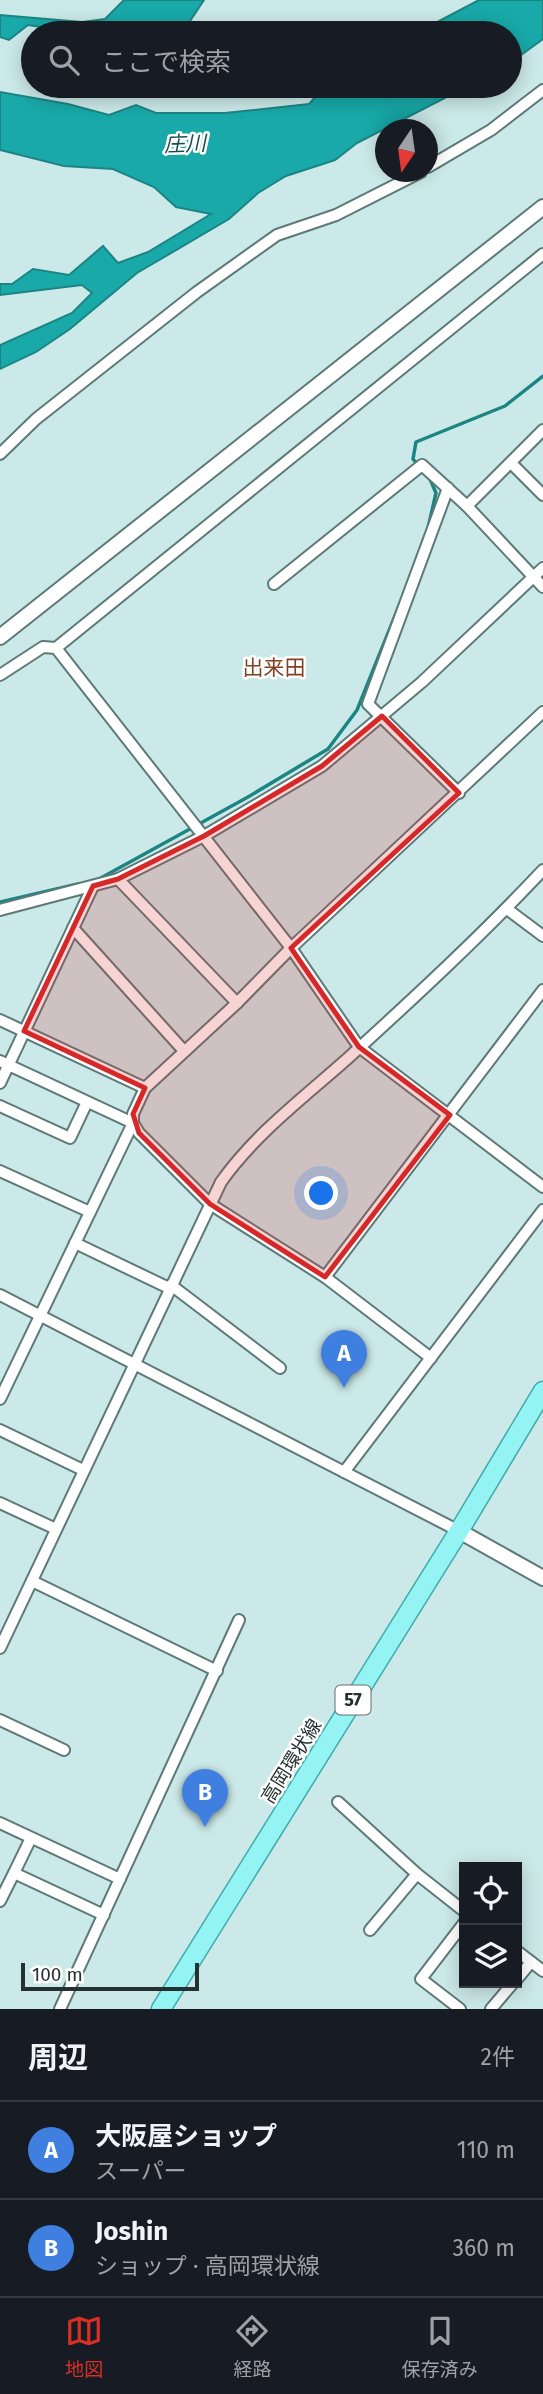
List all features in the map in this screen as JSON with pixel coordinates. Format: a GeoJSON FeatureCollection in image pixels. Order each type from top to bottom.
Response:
{"type":"FeatureCollection","features":[{"type":"Feature","properties":{"kind":"main road","name":"高岡環状線"},"geometry":{"type":"LineString","coordinates":[[161,2009],[459,1531],[543,1391]]}},
{"type":"Feature","properties":{"kind":"street"},"geometry":{"type":"LineString","coordinates":[[438,161],[491,130],[543,90]]}},
{"type":"Feature","properties":{"kind":"street"},"geometry":{"type":"LineString","coordinates":[[0,454],[57,402],[197,292],[277,235],[336,215],[401,182]]}},
{"type":"Feature","properties":{"kind":"street"},"geometry":{"type":"LineString","coordinates":[[0,637],[543,207]]}},
{"type":"Feature","properties":{"kind":"street"},"geometry":{"type":"LineString","coordinates":[[0,675],[43,647],[56,648],[543,254]]}},
{"type":"Feature","properties":{"kind":"street"},"geometry":{"type":"LineString","coordinates":[[467,506],[543,430]]}},
{"type":"Feature","properties":{"kind":"street"},"geometry":{"type":"LineString","coordinates":[[511,463],[543,495]]}},
{"type":"Feature","properties":{"kind":"street"},"geometry":{"type":"LineString","coordinates":[[274,584],[422,465],[467,506],[543,587]]}},
{"type":"Feature","properties":{"kind":"street"},"geometry":{"type":"LineString","coordinates":[[448,488],[368,704],[459,793]]}},
{"type":"Feature","properties":{"kind":"street"},"geometry":{"type":"LineString","coordinates":[[0,910],[118,880],[204,836],[322,766],[422,682],[543,568]]}},
{"type":"Feature","properties":{"kind":"street"},"geometry":{"type":"LineString","coordinates":[[56,648],[291,948],[359,1047],[543,1187]]}},
{"type":"Feature","properties":{"kind":"street"},"geometry":{"type":"LineString","coordinates":[[1,1394],[133,1124],[133,1114],[145,1088],[543,712]]}},
{"type":"Feature","properties":{"kind":"street"},"geometry":{"type":"LineString","coordinates":[[0,1648],[210,1203],[239,1156],[507,909],[543,870]]}},
{"type":"Feature","properties":{"kind":"street"},"geometry":{"type":"LineString","coordinates":[[118,880],[237,1003]]}},
{"type":"Feature","properties":{"kind":"street"},"geometry":{"type":"LineString","coordinates":[[0,1083],[4,1063],[24,1031],[93,886]]}},
{"type":"Feature","properties":{"kind":"street"},"geometry":{"type":"LineString","coordinates":[[507,909],[543,936]]}},
{"type":"Feature","properties":{"kind":"street"},"geometry":{"type":"LineString","coordinates":[[73,928],[184,1051]]}},
{"type":"Feature","properties":{"kind":"street"},"geometry":{"type":"LineString","coordinates":[[326,1277],[543,990]]}},
{"type":"Feature","properties":{"kind":"street"},"geometry":{"type":"LineString","coordinates":[[0,1020],[145,1088]]}},
{"type":"Feature","properties":{"kind":"street"},"geometry":{"type":"LineString","coordinates":[[4,1063],[133,1124],[210,1203],[326,1277],[431,1358]]}},
{"type":"Feature","properties":{"kind":"street"},"geometry":{"type":"LineString","coordinates":[[0,1106],[70,1138],[87,1102]]}},
{"type":"Feature","properties":{"kind":"street"},"geometry":{"type":"LineString","coordinates":[[0,1171],[90,1212]]}},
{"type":"Feature","properties":{"kind":"street"},"geometry":{"type":"LineString","coordinates":[[344,1472],[543,1210]]}},
{"type":"Feature","properties":{"kind":"street"},"geometry":{"type":"LineString","coordinates":[[75,1243],[170,1287],[280,1368]]}},
{"type":"Feature","properties":{"kind":"street"},"geometry":{"type":"LineString","coordinates":[[0,1295],[459,1531],[543,1578]]}},
{"type":"Feature","properties":{"kind":"street"},"geometry":{"type":"LineString","coordinates":[[0,1430],[83,1470]]}},
{"type":"Feature","properties":{"kind":"street"},"geometry":{"type":"LineString","coordinates":[[0,1503],[56,1529]]}},
{"type":"Feature","properties":{"kind":"street"},"geometry":{"type":"LineString","coordinates":[[32,1581],[217,1671]]}},
{"type":"Feature","properties":{"kind":"street"},"geometry":{"type":"LineString","coordinates":[[60,2009],[239,1620]]}},
{"type":"Feature","properties":{"kind":"street"},"geometry":{"type":"LineString","coordinates":[[0,1720],[64,1749]]}},
{"type":"Feature","properties":{"kind":"street"},"geometry":{"type":"LineString","coordinates":[[338,1802],[417,1874],[459,1907]]}},
{"type":"Feature","properties":{"kind":"street"},"geometry":{"type":"LineString","coordinates":[[0,1823],[120,1880]]}},
{"type":"Feature","properties":{"kind":"street"},"geometry":{"type":"LineString","coordinates":[[0,1901],[31,1838]]}},
{"type":"Feature","properties":{"kind":"street"},"geometry":{"type":"LineString","coordinates":[[14,1873],[104,1915]]}},
{"type":"Feature","properties":{"kind":"street"},"geometry":{"type":"LineString","coordinates":[[370,1930],[417,1874]]}},
{"type":"Feature","properties":{"kind":"street"},"geometry":{"type":"LineString","coordinates":[[460,2009],[421,1979],[462,1925]]}},
{"type":"Feature","properties":{"kind":"street"},"geometry":{"type":"LineString","coordinates":[[522,1955],[543,1971]]}},
{"type":"Feature","properties":{"kind":"street"},"geometry":{"type":"LineString","coordinates":[[522,1973],[531,1962]]}},
{"type":"Feature","properties":{"kind":"street"},"geometry":{"type":"LineString","coordinates":[[491,2009],[509,1988]]}},
{"type":"Feature","properties":{"kind":"highlighted area"},"geometry":{"type":"Polygon","coordinates":[[[382,716],[459,793],[291,948],[359,1047],[450,1115],[325,1277],[210,1204],[139,1133],[133,1114],[145,1088],[24,1031],[93,886],[118,879],[204,836],[322,766],[382,716]]]}},
{"type":"Feature","properties":{"kind":"water"},"geometry":{"type":"Polygon","coordinates":[[[124,0],[204,0],[190,21],[90,21],[105,19],[124,0]]]}},
{"type":"Feature","properties":{"kind":"water"},"geometry":{"type":"Polygon","coordinates":[[[479,0],[543,0],[543,39],[522,54],[522,21],[439,21],[479,0]]]}},
{"type":"Feature","properties":{"kind":"water"},"geometry":{"type":"Polygon","coordinates":[[[0,15],[70,21],[21,21],[21,31],[9,40],[0,37],[0,15]]]}},
{"type":"Feature","properties":{"kind":"water","name":"庄川"},"geometry":{"type":"Polygon","coordinates":[[[0,92],[21,96],[21,98],[68,104],[109,115],[136,105],[156,113],[225,113],[309,104],[314,98],[445,98],[404,119],[375,119],[375,134],[357,143],[335,160],[286,176],[258,193],[229,219],[137,273],[70,329],[36,352],[0,369],[0,345],[72,313],[92,293],[82,285],[0,295],[0,284],[12,284],[33,269],[69,275],[103,246],[118,263],[148,252],[211,214],[176,207],[154,187],[113,169],[64,166],[0,150],[0,92]]]}},
{"type":"Feature","properties":{"kind":"waterway"},"geometry":{"type":"LineString","coordinates":[[418,465],[413,459],[416,442],[505,406],[543,376]]}},
{"type":"Feature","properties":{"kind":"waterway"},"geometry":{"type":"LineString","coordinates":[[428,528],[436,493],[430,479]]}},
{"type":"Feature","properties":{"kind":"waterway"},"geometry":{"type":"LineString","coordinates":[[99,879],[248,797],[328,749],[357,710],[401,601]]}},
{"type":"Feature","properties":{"kind":"waterway"},"geometry":{"type":"LineString","coordinates":[[0,902],[78,884]]}},
{"type":"Feature","properties":{"kind":"place","name":"大阪屋ショップ"},"geometry":{"type":"Point","coordinates":[344,1388]}},
{"type":"Feature","properties":{"kind":"place","name":"Joshin"},"geometry":{"type":"Point","coordinates":[205,1827]}},
{"type":"Feature","properties":{"kind":"district","name":"出来田"},"geometry":{"type":"Point","coordinates":[274,668]}}]}
